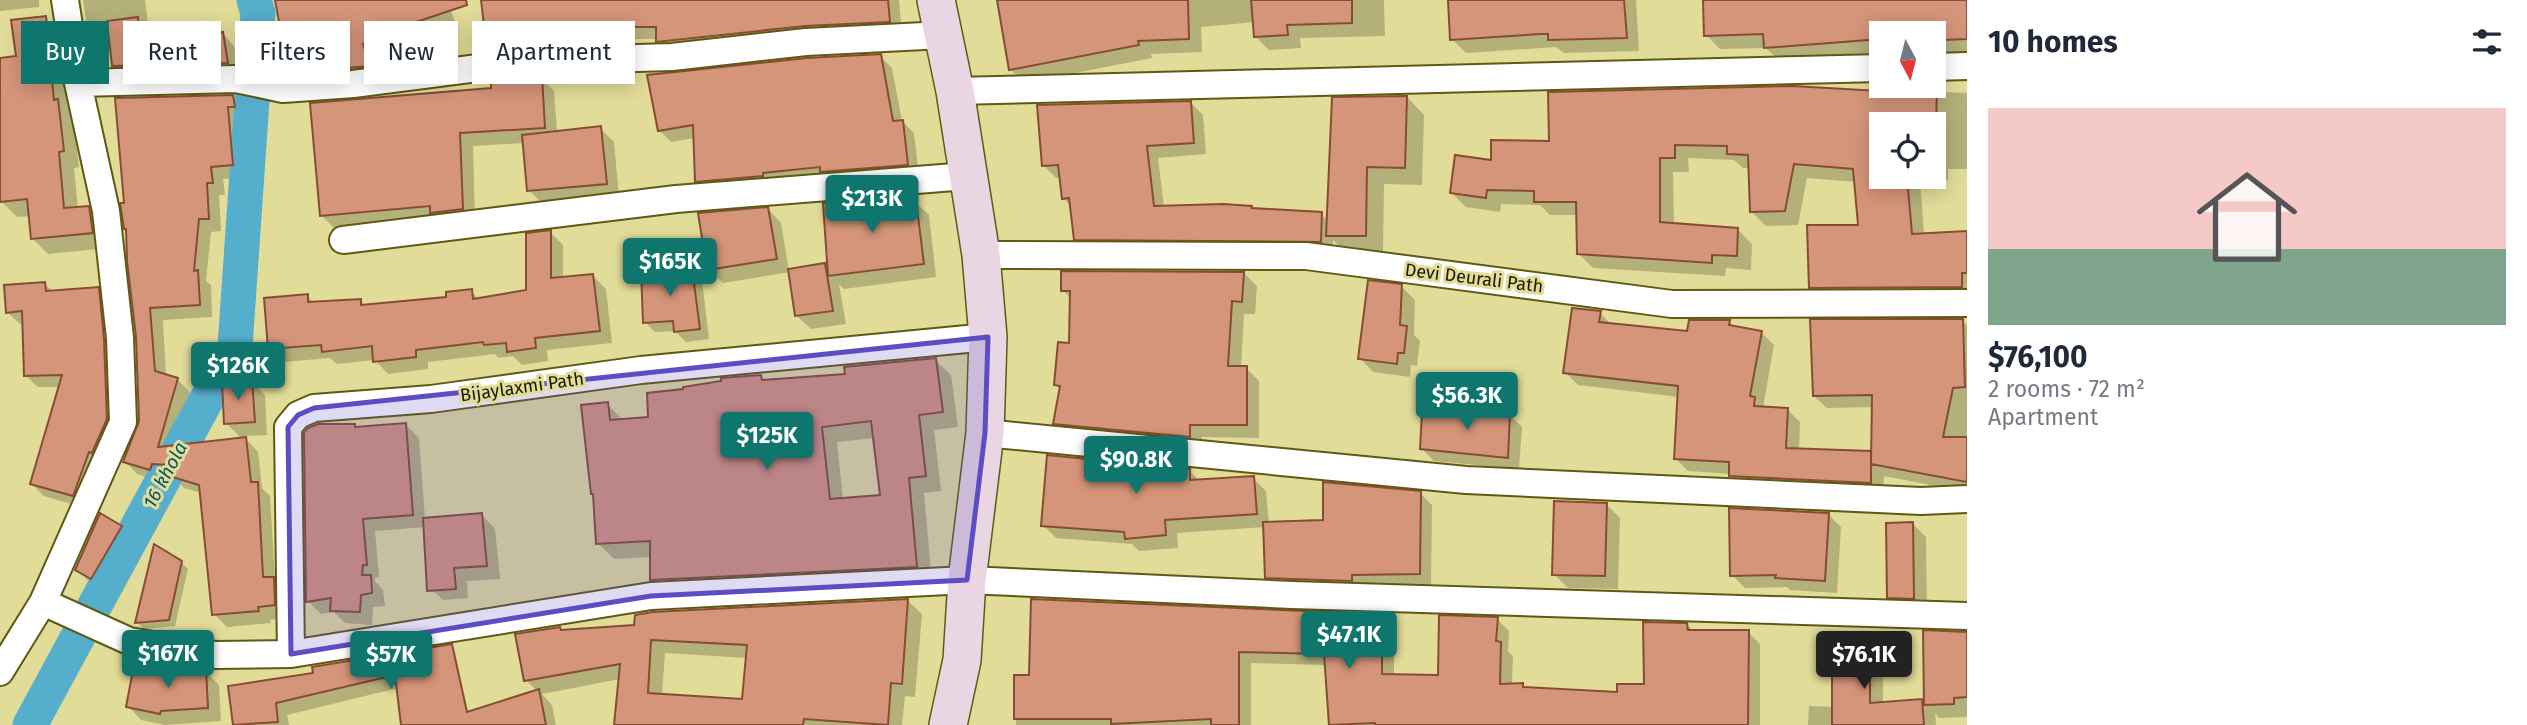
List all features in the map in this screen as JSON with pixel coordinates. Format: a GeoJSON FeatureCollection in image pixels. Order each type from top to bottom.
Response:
{"type":"FeatureCollection","features":[{"type":"Feature","properties":{"kind":"street"},"geometry":{"type":"LineString","coordinates":[[65,0],[68,21]]}},
{"type":"Feature","properties":{"kind":"street"},"geometry":{"type":"LineString","coordinates":[[109,82],[236,79],[284,89],[352,84],[533,61],[672,57],[806,42],[940,17],[956,91],[981,255],[988,337],[985,433],[967,580],[962,660],[948,725]]}},
{"type":"Feature","properties":{"kind":"street"},"geometry":{"type":"LineString","coordinates":[[1946,67],[1967,66]]}},
{"type":"Feature","properties":{"kind":"street"},"geometry":{"type":"LineString","coordinates":[[956,91],[1869,68]]}},
{"type":"Feature","properties":{"kind":"street"},"geometry":{"type":"LineString","coordinates":[[0,672],[43,602],[123,422],[120,338],[106,211],[78,84]]}},
{"type":"Feature","properties":{"kind":"street"},"geometry":{"type":"LineString","coordinates":[[343,240],[676,199],[967,176]]}},
{"type":"Feature","properties":{"kind":"street","name":"Devi Deurali Path"},"geometry":{"type":"LineString","coordinates":[[981,255],[1306,256],[1672,304],[1967,303]]}},
{"type":"Feature","properties":{"kind":"street","name":"Bijaylaxmi Path"},"geometry":{"type":"LineString","coordinates":[[291,654],[288,427],[298,415],[314,408],[431,400],[641,370],[988,337]]}},
{"type":"Feature","properties":{"kind":"street"},"geometry":{"type":"LineString","coordinates":[[985,433],[1466,480],[1907,500],[1967,499]]}},
{"type":"Feature","properties":{"kind":"street"},"geometry":{"type":"LineString","coordinates":[[43,602],[130,641],[216,655],[291,654],[651,596],[967,580],[1292,595],[1967,616]]}},
{"type":"Feature","properties":{"kind":"highlighted area"},"geometry":{"type":"Polygon","coordinates":[[[988,337],[985,433],[967,580],[651,596],[291,654],[288,427],[298,415],[314,408],[988,337]]]}},
{"type":"Feature","properties":{"kind":"building"},"geometry":{"type":"Polygon","coordinates":[[[275,0],[466,0],[467,5],[419,21],[364,21],[364,67],[350,68],[350,21],[279,21],[275,0]]]}},
{"type":"Feature","properties":{"kind":"building"},"geometry":{"type":"Polygon","coordinates":[[[481,0],[888,0],[890,22],[805,26],[656,42],[656,27],[635,27],[635,21],[483,21],[481,0]]]}},
{"type":"Feature","properties":{"kind":"building"},"geometry":{"type":"Polygon","coordinates":[[[997,0],[1188,0],[1189,39],[1138,41],[1139,45],[1009,70],[997,0]]]}},
{"type":"Feature","properties":{"kind":"building"},"geometry":{"type":"Polygon","coordinates":[[[1251,0],[1352,0],[1352,23],[1287,25],[1288,35],[1254,37],[1251,0]]]}},
{"type":"Feature","properties":{"kind":"building"},"geometry":{"type":"Polygon","coordinates":[[[1448,0],[1624,0],[1627,38],[1548,40],[1548,34],[1541,34],[1450,40],[1448,0]]]}},
{"type":"Feature","properties":{"kind":"building"},"geometry":{"type":"Polygon","coordinates":[[[1703,0],[1967,0],[1967,39],[1946,40],[1946,21],[1869,21],[1869,40],[1764,48],[1763,34],[1704,36],[1703,0]]]}},
{"type":"Feature","properties":{"kind":"building"},"geometry":{"type":"Polygon","coordinates":[[[46,16],[46,21],[21,21],[21,84],[52,84],[54,100],[58,99],[64,151],[59,152],[64,208],[89,206],[93,233],[31,239],[27,199],[0,202],[0,58],[16,56],[11,20],[46,16]]]}},
{"type":"Feature","properties":{"kind":"building"},"geometry":{"type":"Polygon","coordinates":[[[138,17],[138,21],[123,21],[123,66],[112,66],[107,21],[138,17]]]}},
{"type":"Feature","properties":{"kind":"building"},"geometry":{"type":"Polygon","coordinates":[[[221,32],[223,32],[228,63],[221,63],[221,32]]]}},
{"type":"Feature","properties":{"kind":"building"},"geometry":{"type":"Polygon","coordinates":[[[881,54],[893,121],[903,120],[908,165],[820,172],[820,167],[763,173],[763,176],[695,182],[693,125],[658,131],[647,75],[807,58],[881,54]]]}},
{"type":"Feature","properties":{"kind":"building"},"geometry":{"type":"Polygon","coordinates":[[[491,84],[542,84],[545,128],[460,133],[463,209],[430,213],[430,206],[320,216],[310,103],[491,88],[491,84]]]}},
{"type":"Feature","properties":{"kind":"building"},"geometry":{"type":"Polygon","coordinates":[[[1793,86],[1869,90],[1869,98],[1937,98],[1936,112],[1869,112],[1869,189],[1908,189],[1912,234],[1967,231],[1967,273],[1962,273],[1962,287],[1809,288],[1807,225],[1858,225],[1853,169],[1794,164],[1785,211],[1750,212],[1748,155],[1727,154],[1727,146],[1675,145],[1675,158],[1660,158],[1660,222],[1738,228],[1737,256],[1712,255],[1712,263],[1577,254],[1576,202],[1534,202],[1534,191],[1487,190],[1486,198],[1450,193],[1455,155],[1491,160],[1491,140],[1549,141],[1548,92],[1793,86]]]}},
{"type":"Feature","properties":{"kind":"building"},"geometry":{"type":"Polygon","coordinates":[[[233,95],[235,107],[228,107],[233,165],[211,167],[213,183],[207,183],[209,219],[199,219],[194,271],[198,270],[200,305],[150,308],[155,371],[178,378],[158,447],[246,437],[251,482],[258,482],[263,577],[274,577],[275,605],[258,607],[259,611],[212,615],[199,485],[169,476],[172,465],[152,464],[150,470],[123,462],[139,421],[136,337],[126,229],[120,203],[124,203],[115,98],[233,95]]]}},
{"type":"Feature","properties":{"kind":"building"},"geometry":{"type":"Polygon","coordinates":[[[1407,96],[1405,168],[1367,167],[1366,236],[1326,236],[1332,97],[1407,96]]]}},
{"type":"Feature","properties":{"kind":"building"},"geometry":{"type":"Polygon","coordinates":[[[1191,101],[1194,143],[1147,146],[1154,206],[1223,204],[1322,212],[1321,242],[1074,240],[1069,198],[1062,199],[1058,165],[1042,166],[1037,105],[1191,101]]]}},
{"type":"Feature","properties":{"kind":"building"},"geometry":{"type":"Polygon","coordinates":[[[601,126],[607,184],[527,191],[522,135],[601,126]]]}},
{"type":"Feature","properties":{"kind":"building"},"geometry":{"type":"Polygon","coordinates":[[[912,196],[912,200],[916,200],[924,264],[828,276],[823,203],[912,196]]]}},
{"type":"Feature","properties":{"kind":"building"},"geometry":{"type":"Polygon","coordinates":[[[768,207],[777,259],[707,270],[698,213],[768,207]]]}},
{"type":"Feature","properties":{"kind":"building"},"geometry":{"type":"Polygon","coordinates":[[[551,230],[551,278],[593,274],[600,331],[535,338],[536,348],[507,352],[506,343],[484,345],[483,342],[416,350],[416,357],[373,362],[372,346],[322,352],[321,345],[268,349],[264,298],[308,294],[308,302],[361,299],[361,305],[446,297],[446,292],[472,289],[473,299],[526,290],[526,233],[551,230]]]}},
{"type":"Feature","properties":{"kind":"building"},"geometry":{"type":"Polygon","coordinates":[[[825,263],[833,311],[795,316],[788,269],[825,263]]]}},
{"type":"Feature","properties":{"kind":"building"},"geometry":{"type":"Polygon","coordinates":[[[692,268],[700,329],[674,332],[673,321],[643,323],[641,270],[692,268]]]}},
{"type":"Feature","properties":{"kind":"building"},"geometry":{"type":"Polygon","coordinates":[[[1061,271],[1244,272],[1242,302],[1232,301],[1228,366],[1247,366],[1247,425],[1190,425],[1190,437],[1053,424],[1060,386],[1054,385],[1058,342],[1069,343],[1070,291],[1061,291],[1061,271]]]}},
{"type":"Feature","properties":{"kind":"building"},"geometry":{"type":"Polygon","coordinates":[[[1368,280],[1402,284],[1400,325],[1407,326],[1404,353],[1398,353],[1397,364],[1358,359],[1368,280]]]}},
{"type":"Feature","properties":{"kind":"building"},"geometry":{"type":"Polygon","coordinates":[[[45,282],[46,291],[99,287],[107,419],[92,453],[89,452],[73,496],[30,484],[62,375],[24,376],[22,311],[6,313],[4,285],[45,282]]]}},
{"type":"Feature","properties":{"kind":"building"},"geometry":{"type":"Polygon","coordinates":[[[1572,308],[1601,311],[1599,322],[1687,331],[1689,320],[1730,320],[1729,325],[1762,331],[1750,396],[1755,397],[1754,406],[1788,408],[1786,448],[1871,451],[1871,483],[1729,476],[1729,462],[1674,459],[1678,386],[1563,373],[1572,308]]]}},
{"type":"Feature","properties":{"kind":"building"},"geometry":{"type":"Polygon","coordinates":[[[1810,319],[1963,319],[1965,387],[1953,388],[1943,437],[1967,437],[1967,482],[1871,464],[1872,395],[1813,396],[1810,319]]]}},
{"type":"Feature","properties":{"kind":"building"},"geometry":{"type":"Polygon","coordinates":[[[936,358],[943,412],[919,415],[926,476],[909,478],[917,567],[650,580],[650,541],[596,544],[593,494],[581,405],[608,402],[610,420],[648,417],[647,393],[683,389],[721,381],[721,378],[761,375],[762,380],[845,374],[844,367],[936,358]],[[871,421],[822,427],[830,499],[880,495],[871,421]]]}},
{"type":"Feature","properties":{"kind":"building"},"geometry":{"type":"Polygon","coordinates":[[[252,379],[255,422],[224,424],[222,381],[252,379]]]}},
{"type":"Feature","properties":{"kind":"building"},"geometry":{"type":"Polygon","coordinates":[[[1452,408],[1510,413],[1508,458],[1420,449],[1422,411],[1452,413],[1452,408]]]}},
{"type":"Feature","properties":{"kind":"building"},"geometry":{"type":"Polygon","coordinates":[[[406,423],[413,515],[363,519],[367,565],[363,565],[362,575],[371,575],[372,593],[361,595],[360,612],[330,611],[331,598],[306,602],[304,433],[318,424],[355,424],[355,427],[406,423]]]}},
{"type":"Feature","properties":{"kind":"building"},"geometry":{"type":"Polygon","coordinates":[[[1047,455],[1190,469],[1190,480],[1254,476],[1257,514],[1165,520],[1166,535],[1125,539],[1124,532],[1041,526],[1047,455]]]}},
{"type":"Feature","properties":{"kind":"building"},"geometry":{"type":"Polygon","coordinates":[[[1323,482],[1421,491],[1420,574],[1352,575],[1352,581],[1265,578],[1263,522],[1323,520],[1323,482]]]}},
{"type":"Feature","properties":{"kind":"building"},"geometry":{"type":"Polygon","coordinates":[[[1554,501],[1607,503],[1605,576],[1552,575],[1554,501]]]}},
{"type":"Feature","properties":{"kind":"building"},"geometry":{"type":"Polygon","coordinates":[[[1729,508],[1829,513],[1825,581],[1775,578],[1776,575],[1730,576],[1729,508]]]}},
{"type":"Feature","properties":{"kind":"building"},"geometry":{"type":"Polygon","coordinates":[[[100,513],[122,526],[91,579],[75,570],[100,513]]]}},
{"type":"Feature","properties":{"kind":"building"},"geometry":{"type":"Polygon","coordinates":[[[482,513],[487,566],[454,568],[456,589],[427,591],[423,518],[482,513]]]}},
{"type":"Feature","properties":{"kind":"building"},"geometry":{"type":"Polygon","coordinates":[[[1913,522],[1914,599],[1887,598],[1886,523],[1913,522]]]}},
{"type":"Feature","properties":{"kind":"building"},"geometry":{"type":"Polygon","coordinates":[[[154,544],[182,561],[169,620],[135,623],[154,544]]]}},
{"type":"Feature","properties":{"kind":"building"},"geometry":{"type":"Polygon","coordinates":[[[908,599],[902,684],[891,683],[888,725],[804,719],[803,725],[614,725],[620,664],[524,681],[515,634],[560,627],[561,630],[634,625],[635,615],[908,599]],[[651,640],[648,693],[742,699],[747,645],[651,640]]]}},
{"type":"Feature","properties":{"kind":"building"},"geometry":{"type":"Polygon","coordinates":[[[1031,599],[1352,613],[1352,629],[1357,629],[1356,636],[1382,636],[1382,674],[1438,675],[1439,615],[1498,617],[1496,641],[1501,642],[1500,684],[1523,683],[1523,687],[1617,692],[1617,684],[1644,684],[1643,622],[1687,623],[1688,630],[1749,630],[1748,725],[1329,725],[1324,654],[1239,652],[1239,725],[1211,725],[1211,719],[1111,724],[1111,719],[1014,719],[1014,675],[1029,675],[1031,599]]]}},
{"type":"Feature","properties":{"kind":"building"},"geometry":{"type":"Polygon","coordinates":[[[1923,630],[1967,632],[1967,697],[1954,698],[1954,704],[1924,705],[1923,630]]]}},
{"type":"Feature","properties":{"kind":"building"},"geometry":{"type":"Polygon","coordinates":[[[1832,639],[1870,640],[1870,703],[1922,699],[1924,725],[1832,725],[1832,639]]]}},
{"type":"Feature","properties":{"kind":"building"},"geometry":{"type":"Polygon","coordinates":[[[452,644],[467,712],[539,689],[546,725],[401,725],[395,675],[276,703],[278,722],[233,725],[228,686],[313,673],[312,667],[452,644]]]}},
{"type":"Feature","properties":{"kind":"building"},"geometry":{"type":"Polygon","coordinates":[[[190,667],[206,669],[208,708],[161,711],[160,714],[126,707],[133,670],[190,667]]]}},
{"type":"Feature","properties":{"kind":"waterway","name":"16 khola"},"geometry":{"type":"LineString","coordinates":[[30,725],[235,347],[258,13],[254,0]]}}]}
